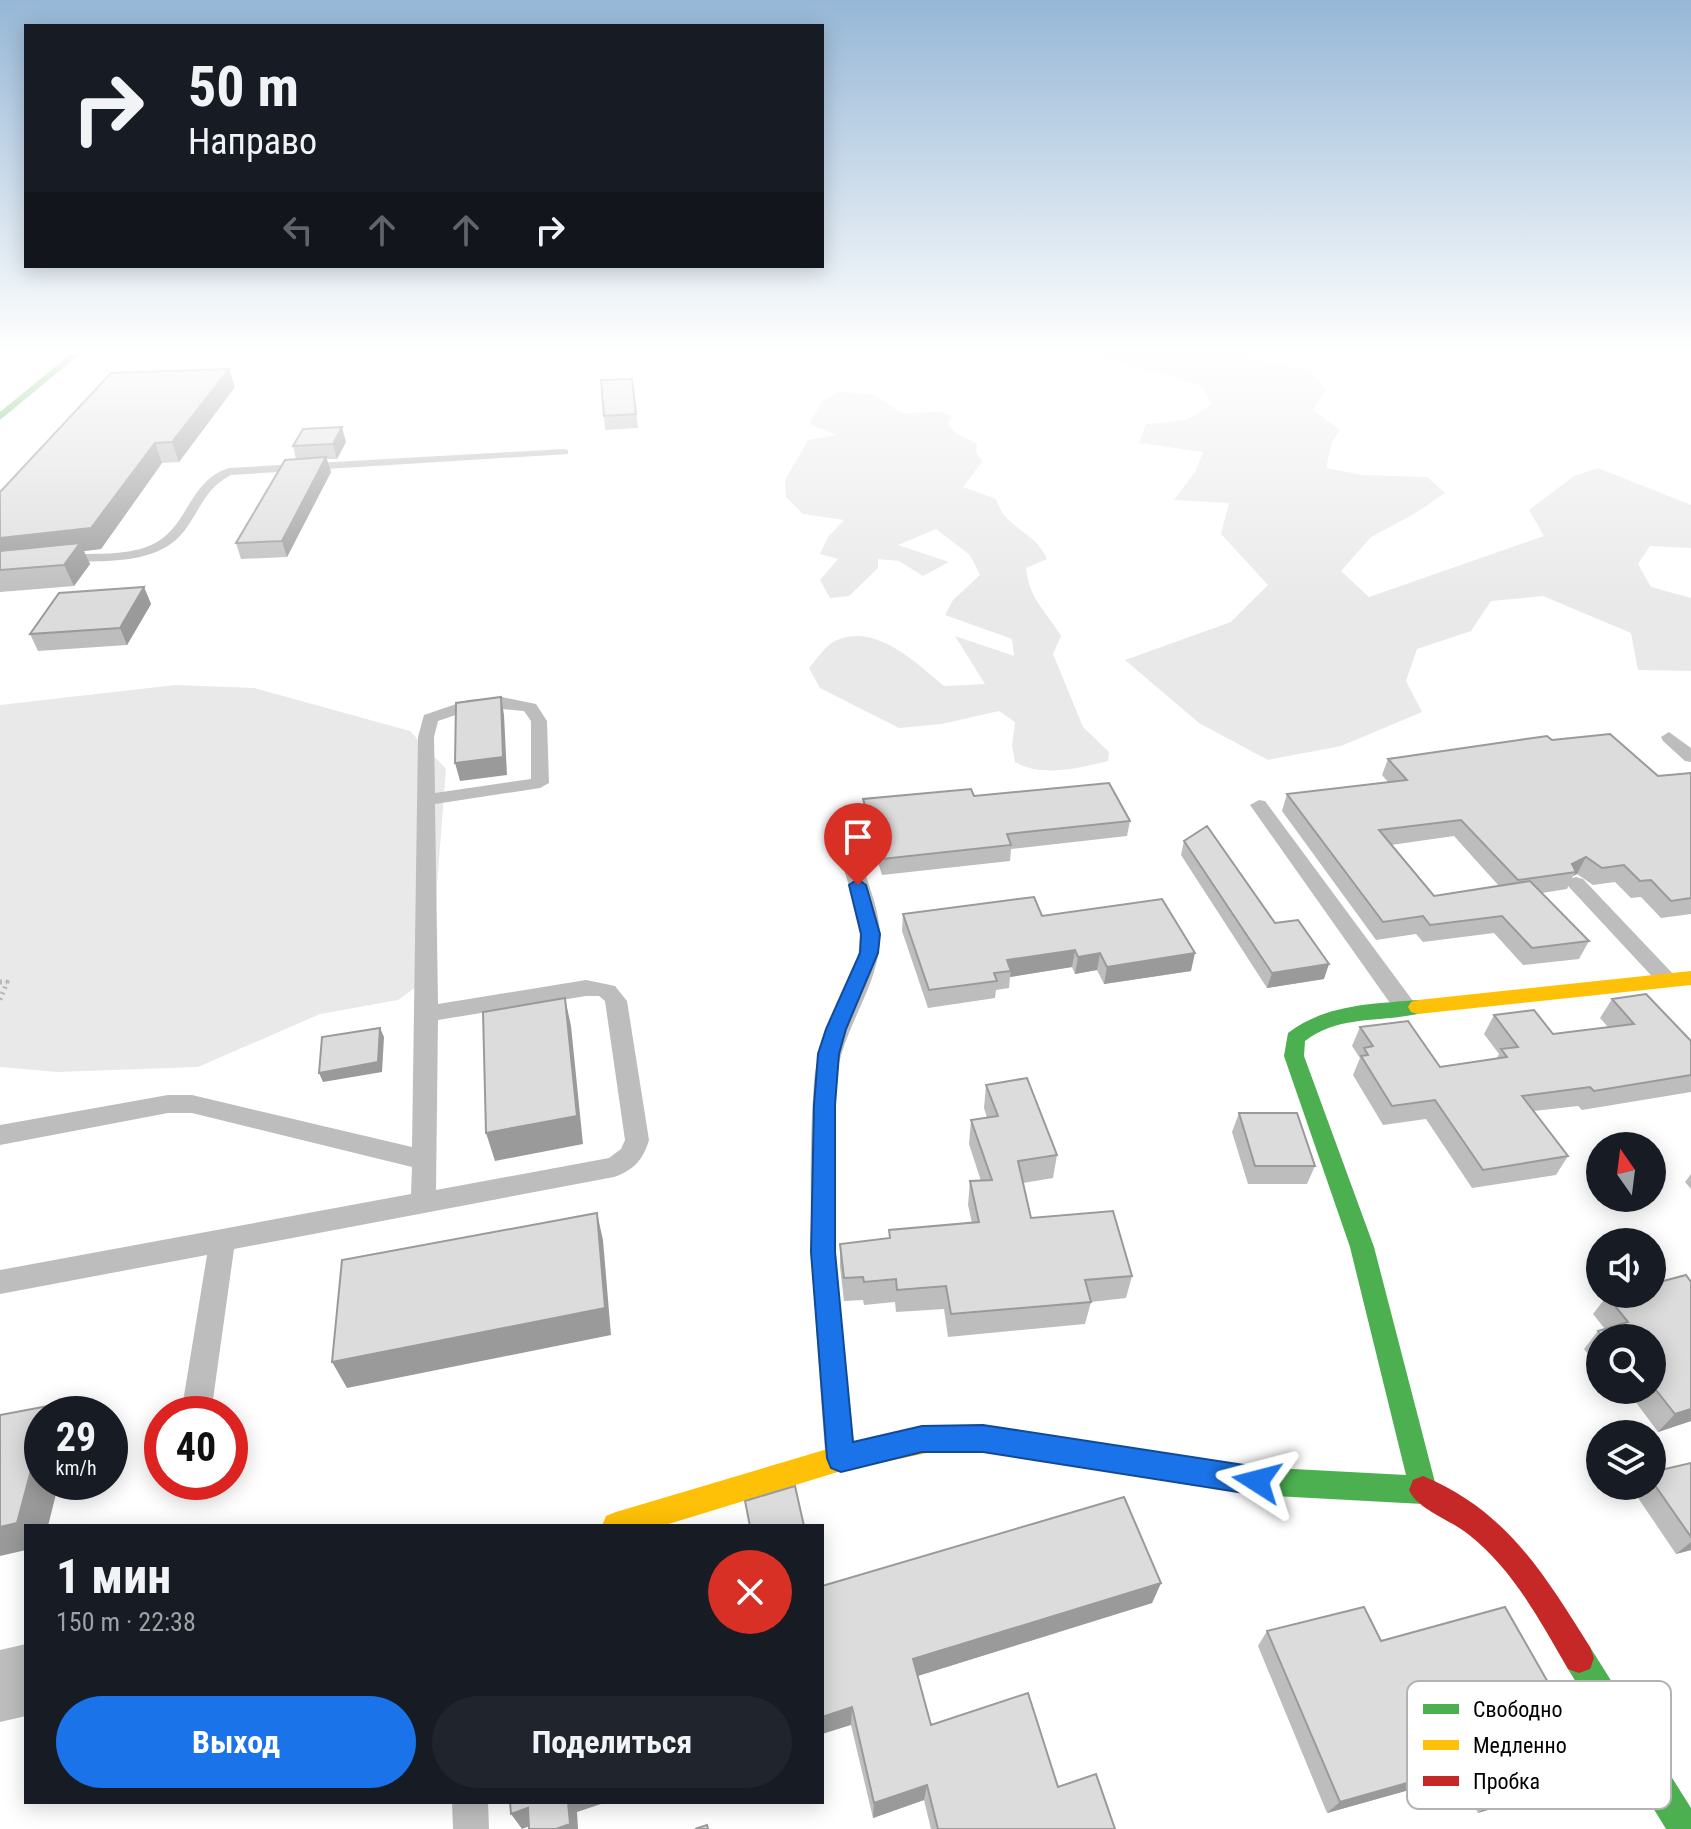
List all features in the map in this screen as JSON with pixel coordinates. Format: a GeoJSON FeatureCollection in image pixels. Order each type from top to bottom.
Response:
{"type":"FeatureCollection","features":[{"type":"Feature","properties":{"kind":"street"},"geometry":{"type":"LineString","coordinates":[[1423,1490],[1362,1247],[1294,1056],[1295,1038],[1309,1025],[1336,1016],[1691,978]]}},
{"type":"Feature","properties":{"kind":"street"},"geometry":{"type":"LineString","coordinates":[[623,1524],[841,1458],[922,1439],[983,1439],[1257,1481],[1423,1490],[1467,1511],[1502,1540],[1524,1569],[1592,1681]]}},
{"type":"Feature","properties":{"kind":"street"},"geometry":{"type":"LineString","coordinates":[[0,1686],[24,1680]]}},
{"type":"Feature","properties":{"kind":"street"},"geometry":{"type":"LineString","coordinates":[[1671,1808],[1685,1829]]}},
{"type":"Feature","properties":{"kind":"lane"},"geometry":{"type":"LineString","coordinates":[[48,560],[132,553],[164,545],[173,537],[208,482],[229,472],[564,452]]}},
{"type":"Feature","properties":{"kind":"lane"},"geometry":{"type":"LineString","coordinates":[[423,1205],[427,1014],[425,800],[426,737],[430,718],[470,703],[500,699],[530,707],[539,721],[540,783],[425,800]]}},
{"type":"Feature","properties":{"kind":"lane"},"geometry":{"type":"LineString","coordinates":[[1669,737],[1691,757]]}},
{"type":"Feature","properties":{"kind":"lane"},"geometry":{"type":"LineString","coordinates":[[1259,805],[1405,1007]]}},
{"type":"Feature","properties":{"kind":"lane"},"geometry":{"type":"LineString","coordinates":[[841,1458],[823,1252],[825,1105],[832,1041],[869,953],[871,934],[851,860]]}},
{"type":"Feature","properties":{"kind":"lane"},"geometry":{"type":"LineString","coordinates":[[1576,883],[1668,981]]}},
{"type":"Feature","properties":{"kind":"lane"},"geometry":{"type":"LineString","coordinates":[[0,1282],[614,1167],[634,1153],[637,1140],[616,1001],[612,993],[601,988],[586,988],[427,1014]]}},
{"type":"Feature","properties":{"kind":"lane"},"geometry":{"type":"LineString","coordinates":[[0,1135],[168,1104],[192,1104],[425,1160]]}},
{"type":"Feature","properties":{"kind":"lane"},"geometry":{"type":"LineString","coordinates":[[199,1396],[222,1242]]}},
{"type":"Feature","properties":{"kind":"lane"},"geometry":{"type":"LineString","coordinates":[[1671,1773],[1691,1765]]}},
{"type":"Feature","properties":{"kind":"lane"},"geometry":{"type":"LineString","coordinates":[[470,1804],[471,1829]]}},
{"type":"Feature","properties":{"kind":"path"},"geometry":{"type":"LineString","coordinates":[[0,982],[7,982],[0,1000]]}},
{"type":"Feature","properties":{"kind":"shaded area"},"geometry":{"type":"Polygon","coordinates":[[[832,433],[956,433],[977,444],[976,451],[982,462],[963,487],[996,499],[1006,517],[1036,542],[1047,559],[1026,568],[1031,589],[1061,636],[1053,654],[1083,727],[1109,752],[1108,761],[1048,771],[1025,767],[1015,762],[1012,746],[1015,722],[999,711],[942,724],[899,728],[820,688],[809,668],[832,643],[850,637],[865,637],[894,648],[944,686],[985,684],[955,636],[1014,656],[1012,639],[945,615],[953,600],[980,575],[970,555],[936,529],[898,545],[949,562],[923,576],[899,561],[878,559],[878,568],[849,596],[830,598],[820,580],[838,559],[820,554],[828,537],[844,520],[803,514],[786,497],[785,480],[808,440],[836,435],[832,433]]]}},
{"type":"Feature","properties":{"kind":"shaded area"},"geometry":{"type":"Polygon","coordinates":[[[1143,433],[1338,433],[1332,442],[1326,468],[1363,475],[1427,477],[1445,493],[1371,537],[1341,571],[1369,597],[1544,536],[1529,510],[1574,476],[1598,468],[1691,505],[1691,548],[1650,546],[1638,564],[1651,587],[1691,598],[1691,671],[1638,670],[1631,633],[1543,596],[1491,601],[1471,631],[1417,649],[1406,681],[1422,712],[1341,746],[1268,760],[1199,723],[1125,660],[1231,622],[1268,585],[1221,534],[1229,503],[1174,500],[1195,472],[1203,452],[1139,443],[1143,433]]]}},
{"type":"Feature","properties":{"kind":"shaded area"},"geometry":{"type":"Polygon","coordinates":[[[175,685],[254,688],[410,731],[446,769],[430,977],[398,1000],[320,1014],[198,1067],[57,1072],[0,1067],[0,705],[175,685]]]}},
{"type":"Feature","properties":{"kind":"building"},"geometry":{"type":"Polygon","coordinates":[[[55,433],[179,433],[172,442],[155,443],[91,528],[0,538],[0,492],[55,433]]]}},
{"type":"Feature","properties":{"kind":"building"},"geometry":{"type":"Polygon","coordinates":[[[300,433],[339,433],[333,444],[293,446],[300,433]]]}},
{"type":"Feature","properties":{"kind":"building"},"geometry":{"type":"Polygon","coordinates":[[[326,457],[282,541],[236,543],[285,460],[326,457]]]}},
{"type":"Feature","properties":{"kind":"building"},"geometry":{"type":"Polygon","coordinates":[[[80,543],[64,565],[0,570],[0,551],[80,543]]]}},
{"type":"Feature","properties":{"kind":"building"},"geometry":{"type":"Polygon","coordinates":[[[144,587],[120,628],[30,634],[59,593],[144,587]]]}},
{"type":"Feature","properties":{"kind":"building"},"geometry":{"type":"Polygon","coordinates":[[[501,697],[503,757],[455,763],[456,703],[501,697]]]}},
{"type":"Feature","properties":{"kind":"building"},"geometry":{"type":"Polygon","coordinates":[[[1610,734],[1658,776],[1691,773],[1691,898],[1671,901],[1651,880],[1640,881],[1624,865],[1602,868],[1586,857],[1572,864],[1576,872],[1518,880],[1461,820],[1379,830],[1434,896],[1530,881],[1589,941],[1532,948],[1502,916],[1430,925],[1423,916],[1383,922],[1287,794],[1407,780],[1388,759],[1547,736],[1552,740],[1610,734]]]}},
{"type":"Feature","properties":{"kind":"building"},"geometry":{"type":"Polygon","coordinates":[[[1109,783],[1130,821],[1007,834],[1011,845],[882,859],[863,799],[971,789],[974,796],[1109,783]]]}},
{"type":"Feature","properties":{"kind":"building"},"geometry":{"type":"Polygon","coordinates":[[[1207,826],[1275,923],[1298,920],[1329,964],[1272,973],[1184,841],[1207,826]]]}},
{"type":"Feature","properties":{"kind":"building"},"geometry":{"type":"Polygon","coordinates":[[[1034,897],[1042,916],[1162,899],[1195,953],[1107,967],[1100,953],[1078,957],[1075,950],[1007,960],[1011,971],[994,973],[997,981],[929,990],[903,914],[1034,897]]]}},
{"type":"Feature","properties":{"kind":"building"},"geometry":{"type":"Polygon","coordinates":[[[1646,994],[1691,1041],[1691,1075],[1594,1091],[1590,1087],[1522,1096],[1568,1156],[1483,1170],[1435,1100],[1392,1106],[1361,1056],[1368,1055],[1364,1048],[1373,1046],[1360,1027],[1408,1021],[1440,1067],[1507,1057],[1501,1049],[1518,1047],[1494,1015],[1534,1010],[1553,1034],[1634,1024],[1612,999],[1646,994]]]}},
{"type":"Feature","properties":{"kind":"building"},"geometry":{"type":"Polygon","coordinates":[[[565,998],[577,1116],[486,1133],[483,1012],[565,998]]]}},
{"type":"Feature","properties":{"kind":"building"},"geometry":{"type":"Polygon","coordinates":[[[380,1028],[378,1062],[319,1073],[322,1037],[380,1028]]]}},
{"type":"Feature","properties":{"kind":"building"},"geometry":{"type":"Polygon","coordinates":[[[1027,1078],[1057,1155],[1018,1161],[1031,1218],[1113,1211],[1132,1276],[1085,1280],[1091,1302],[951,1314],[946,1286],[897,1290],[896,1279],[864,1282],[863,1277],[844,1278],[840,1244],[890,1238],[889,1230],[979,1222],[970,1181],[992,1180],[971,1120],[998,1116],[986,1085],[1027,1078]]]}},
{"type":"Feature","properties":{"kind":"building"},"geometry":{"type":"Polygon","coordinates":[[[1239,1113],[1297,1113],[1315,1166],[1255,1166],[1239,1113]]]}},
{"type":"Feature","properties":{"kind":"building"},"geometry":{"type":"Polygon","coordinates":[[[597,1213],[605,1308],[332,1362],[342,1260],[597,1213]]]}},
{"type":"Feature","properties":{"kind":"building"},"geometry":{"type":"Polygon","coordinates":[[[1686,1275],[1691,1282],[1691,1409],[1675,1414],[1666,1403],[1666,1324],[1621,1324],[1628,1322],[1617,1308],[1666,1308],[1666,1280],[1686,1275]]]}},
{"type":"Feature","properties":{"kind":"building"},"geometry":{"type":"Polygon","coordinates":[[[24,1410],[24,1497],[17,1523],[0,1527],[0,1415],[24,1410]]]}},
{"type":"Feature","properties":{"kind":"building"},"geometry":{"type":"Polygon","coordinates":[[[1691,1463],[1691,1537],[1665,1500],[1666,1469],[1691,1463]]]}},
{"type":"Feature","properties":{"kind":"building"},"geometry":{"type":"Polygon","coordinates":[[[795,1486],[804,1524],[750,1524],[745,1501],[795,1486]]]}},
{"type":"Feature","properties":{"kind":"building"},"geometry":{"type":"Polygon","coordinates":[[[1124,1497],[1161,1583],[913,1659],[931,1725],[1028,1693],[1058,1787],[1096,1774],[1115,1829],[938,1829],[927,1785],[874,1803],[852,1707],[824,1716],[824,1585],[1124,1497]]]}},
{"type":"Feature","properties":{"kind":"building"},"geometry":{"type":"Polygon","coordinates":[[[1364,1607],[1381,1641],[1505,1607],[1547,1681],[1407,1681],[1407,1783],[1340,1802],[1267,1631],[1364,1607]]]}},
{"type":"Feature","properties":{"kind":"building"},"geometry":{"type":"Polygon","coordinates":[[[510,1804],[568,1804],[570,1824],[556,1829],[529,1829],[528,1808],[511,1814],[510,1804]]]}},
{"type":"Feature","properties":{"kind":"traffic: fast"},"geometry":{"type":"LineString","coordinates":[[932,1439],[983,1439],[1257,1481],[1423,1490],[1362,1247],[1294,1056],[1295,1038],[1322,1021],[1353,1013],[1418,1007]]}},
{"type":"Feature","properties":{"kind":"traffic: fast"},"geometry":{"type":"LineString","coordinates":[[1579,1658],[1593,1681]]}},
{"type":"Feature","properties":{"kind":"traffic: fast"},"geometry":{"type":"LineString","coordinates":[[1671,1806],[1685,1829]]}},
{"type":"Feature","properties":{"kind":"traffic: slow"},"geometry":{"type":"LineString","coordinates":[[1418,1007],[1691,978]]}},
{"type":"Feature","properties":{"kind":"traffic: slow"},"geometry":{"type":"LineString","coordinates":[[623,1524],[841,1458],[932,1439]]}},
{"type":"Feature","properties":{"kind":"traffic: jam"},"geometry":{"type":"LineString","coordinates":[[1423,1490],[1478,1523],[1516,1560],[1579,1658]]}},
{"type":"Feature","properties":{"kind":"route"},"geometry":{"type":"LineString","coordinates":[[858,885],[871,934],[869,953],[836,1029],[829,1054],[825,1105],[823,1252],[841,1458],[922,1439],[983,1439],[1257,1481]]}}]}
